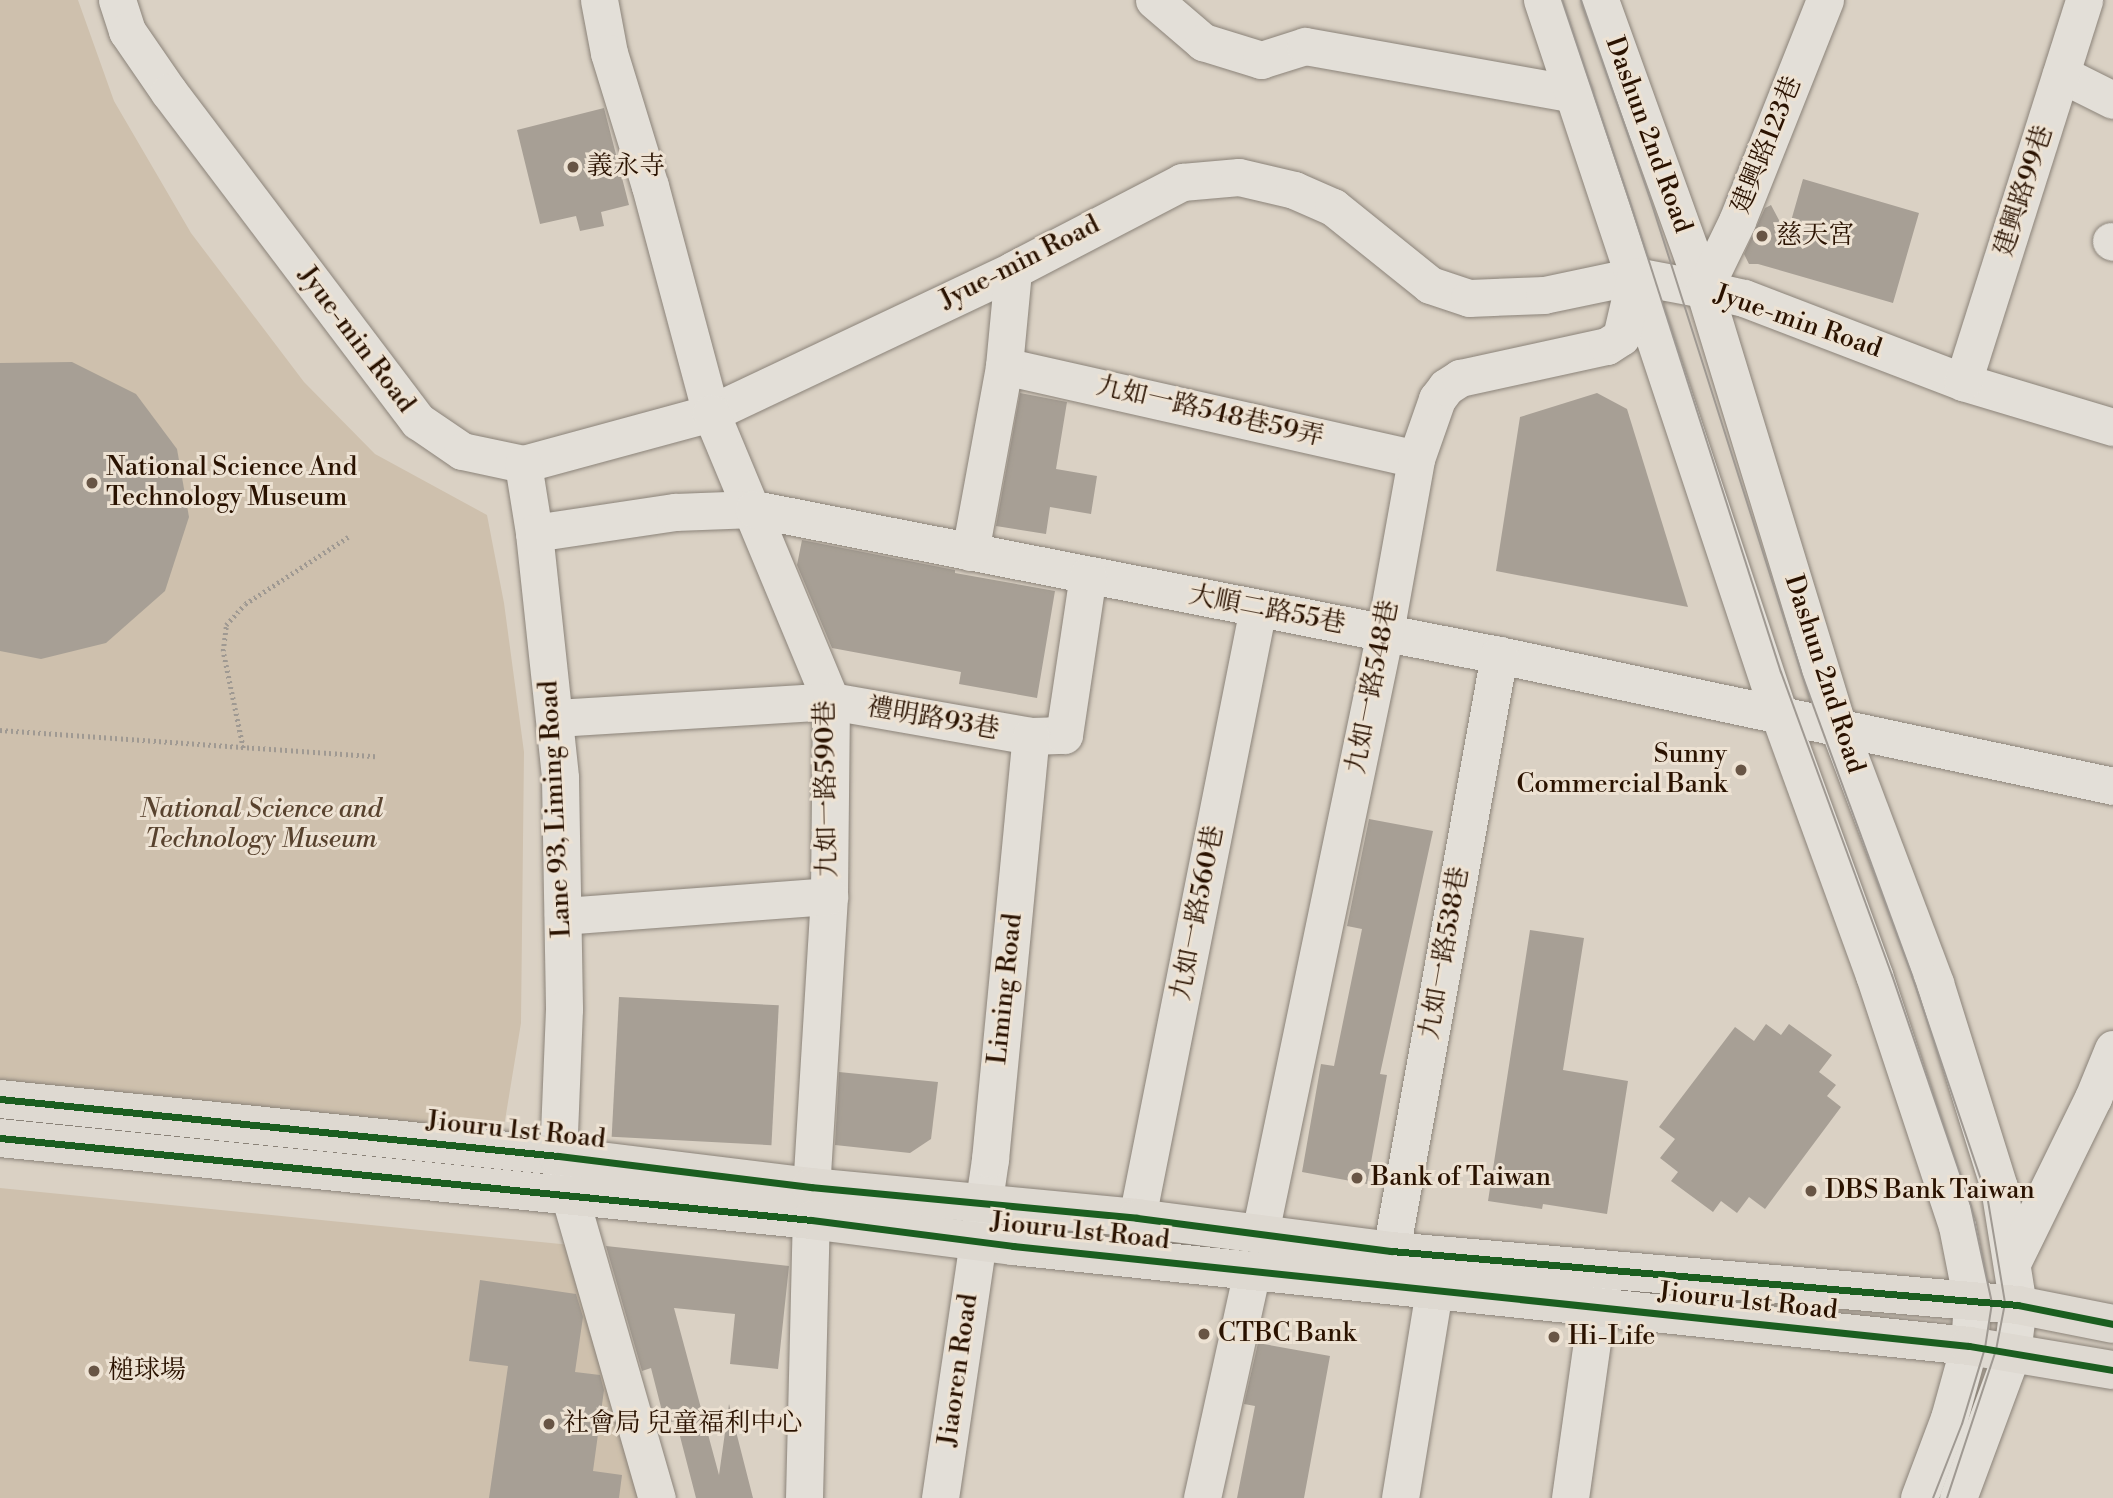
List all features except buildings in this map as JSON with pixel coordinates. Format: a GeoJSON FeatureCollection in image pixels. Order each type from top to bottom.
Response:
{"type":"FeatureCollection","features":[{"type":"Feature","properties":{"kind":"main road","name":"Jiouru 1st Road"},"geometry":{"type":"LineString","coordinates":[[0,1099],[558,1156],[811,1203],[978,1242],[1434,1290],[1600,1289],[1972,1301],[2018,1305],[2113,1324]]}},
{"type":"Feature","properties":{"kind":"main road","name":"Jiouru 1st Road"},"geometry":{"type":"LineString","coordinates":[[0,1138],[568,1195],[811,1203],[983,1205],[1137,1218],[1391,1251],[1600,1289],[2113,1370]]}},
{"type":"Feature","properties":{"kind":"street","name":"Jyue-min Road"},"geometry":{"type":"LineString","coordinates":[[117,0],[127,31],[169,92],[418,421],[462,450],[523,464],[711,413],[1013,270],[1182,182],[1239,177],[1294,190],[1333,207],[1430,285],[1469,298],[1544,295],[1635,276],[1704,289],[1744,298],[1963,382],[2113,427]]}},
{"type":"Feature","properties":{"kind":"street","name":"九如一路590巷"},"geometry":{"type":"LineString","coordinates":[[599,0],[609,53],[649,186],[711,413],[754,509],[831,701],[830,897],[811,1203],[804,1498]]}},
{"type":"Feature","properties":{"kind":"street"},"geometry":{"type":"LineString","coordinates":[[1154,0],[1203,42],[1261,60],[1305,46],[1574,94]]}},
{"type":"Feature","properties":{"kind":"street","name":"Dashun 2nd Road"},"geometry":{"type":"LineString","coordinates":[[1542,0],[1779,714],[1874,975],[1957,1226],[1972,1301],[1969,1346],[1949,1418],[1919,1498]]}},
{"type":"Feature","properties":{"kind":"street","name":"Dashun 2nd Road"},"geometry":{"type":"LineString","coordinates":[[1600,0],[1704,289],[1838,726],[1935,983],[1999,1187],[2018,1305],[2011,1353],[1958,1498]]}},
{"type":"Feature","properties":{"kind":"street","name":"建興路123巷"},"geometry":{"type":"LineString","coordinates":[[1704,289],[1737,221],[1825,0]]}},
{"type":"Feature","properties":{"kind":"street","name":"建興路99巷"},"geometry":{"type":"LineString","coordinates":[[1963,382],[2084,0]]}},
{"type":"Feature","properties":{"kind":"street"},"geometry":{"type":"LineString","coordinates":[[2061,74],[2113,100]]}},
{"type":"Feature","properties":{"kind":"street"},"geometry":{"type":"LineString","coordinates":[[970,552],[1004,366],[1013,270]]}},
{"type":"Feature","properties":{"kind":"street","name":"九如一路548巷"},"geometry":{"type":"LineString","coordinates":[[1260,1233],[1385,632],[1416,459],[1437,399],[1446,387],[1460,379],[1607,346],[1621,337],[1635,276]]}},
{"type":"Feature","properties":{"kind":"street","name":"九如一路548巷59弄"},"geometry":{"type":"LineString","coordinates":[[1004,366],[1416,459]]}},
{"type":"Feature","properties":{"kind":"street","name":"Lane 93, Liming Road"},"geometry":{"type":"LineString","coordinates":[[523,464],[556,718],[564,1009],[558,1156],[657,1498]]}},
{"type":"Feature","properties":{"kind":"street","name":"大順二路55巷"},"geometry":{"type":"LineString","coordinates":[[534,533],[675,512],[754,509],[1499,655],[2113,786]]}},
{"type":"Feature","properties":{"kind":"street","name":"禮明路93巷"},"geometry":{"type":"LineString","coordinates":[[556,718],[831,701],[1031,736],[1064,735],[1088,575]]}},
{"type":"Feature","properties":{"kind":"street","name":"九如一路560巷"},"geometry":{"type":"LineString","coordinates":[[1137,1218],[1258,608]]}},
{"type":"Feature","properties":{"kind":"street","name":"九如一路538巷"},"geometry":{"type":"LineString","coordinates":[[1391,1251],[1499,655]]}},
{"type":"Feature","properties":{"kind":"street","name":"Liming Road"},"geometry":{"type":"LineString","coordinates":[[978,1242],[1031,736]]}},
{"type":"Feature","properties":{"kind":"street"},"geometry":{"type":"LineString","coordinates":[[563,916],[830,897]]}},
{"type":"Feature","properties":{"kind":"street"},"geometry":{"type":"LineString","coordinates":[[2013,1261],[2103,1101],[2113,1049]]}},
{"type":"Feature","properties":{"kind":"street","name":"Jiaoren Road"},"geometry":{"type":"LineString","coordinates":[[940,1498],[978,1242]]}},
{"type":"Feature","properties":{"kind":"street"},"geometry":{"type":"LineString","coordinates":[[1202,1498],[1252,1270]]}},
{"type":"Feature","properties":{"kind":"street"},"geometry":{"type":"LineString","coordinates":[[1570,1498],[1600,1289]]}},
{"type":"Feature","properties":{"kind":"street"},"geometry":{"type":"LineString","coordinates":[[1400,1498],[1434,1290]]}},
{"type":"Feature","properties":{"kind":"path"},"geometry":{"type":"LineString","coordinates":[[243,748],[223,651],[226,625],[245,604],[348,537]]}},
{"type":"Feature","properties":{"kind":"path"},"geometry":{"type":"LineString","coordinates":[[0,730],[375,755]]}},
{"type":"Feature","properties":{"kind":"green space","name":"National Science and Technology Museum"},"geometry":{"type":"Polygon","coordinates":[[[0,0],[78,0],[114,101],[191,233],[304,382],[375,454],[487,515],[504,603],[524,752],[521,1023],[497,1169],[0,1130],[0,0]]]}},
{"type":"Feature","properties":{"kind":"green space"},"geometry":{"type":"Polygon","coordinates":[[[0,1188],[591,1247],[643,1498],[0,1498],[0,1188]]]}},
{"type":"Feature","properties":{"kind":"tram line"},"geometry":{"type":"LineString","coordinates":[[1562,0],[1781,672],[1892,975],[1971,1206],[1992,1303],[1985,1348],[1962,1424],[1933,1498]]}},
{"type":"Feature","properties":{"kind":"tram line"},"geometry":{"type":"LineString","coordinates":[[1581,0],[1650,198],[1801,672],[1912,976],[1988,1201],[2005,1303],[1996,1350],[1947,1498]]}},
{"type":"Feature","properties":{"kind":"cycle path"},"geometry":{"type":"LineString","coordinates":[[0,1099],[558,1156],[811,1187],[1137,1218],[1391,1251],[2018,1305],[2113,1324]]}},
{"type":"Feature","properties":{"kind":"cycle path"},"geometry":{"type":"LineString","coordinates":[[0,1138],[811,1220],[1013,1246],[1969,1346],[2113,1370]]}},
{"type":"Feature","properties":{"kind":"place","name":"義永寺"},"geometry":{"type":"Point","coordinates":[573,167]}},
{"type":"Feature","properties":{"kind":"place","name":"慈天宮"},"geometry":{"type":"Point","coordinates":[1762,236]}},
{"type":"Feature","properties":{"kind":"place","name":"National Science And Technology Museum"},"geometry":{"type":"Point","coordinates":[92,483]}},
{"type":"Feature","properties":{"kind":"place","name":"Sunny Commercial Bank"},"geometry":{"type":"Point","coordinates":[1741,770]}},
{"type":"Feature","properties":{"kind":"place","name":"Bank of Taiwan"},"geometry":{"type":"Point","coordinates":[1357,1178]}},
{"type":"Feature","properties":{"kind":"place","name":"DBS Bank Taiwan"},"geometry":{"type":"Point","coordinates":[1811,1191]}},
{"type":"Feature","properties":{"kind":"place","name":"CTBC Bank"},"geometry":{"type":"Point","coordinates":[1204,1334]}},
{"type":"Feature","properties":{"kind":"place","name":"Hi-Life"},"geometry":{"type":"Point","coordinates":[1554,1337]}},
{"type":"Feature","properties":{"kind":"place","name":"槌球場"},"geometry":{"type":"Point","coordinates":[94,1371]}},
{"type":"Feature","properties":{"kind":"place","name":"社會局 兒童福利中心"},"geometry":{"type":"Point","coordinates":[549,1424]}}]}
